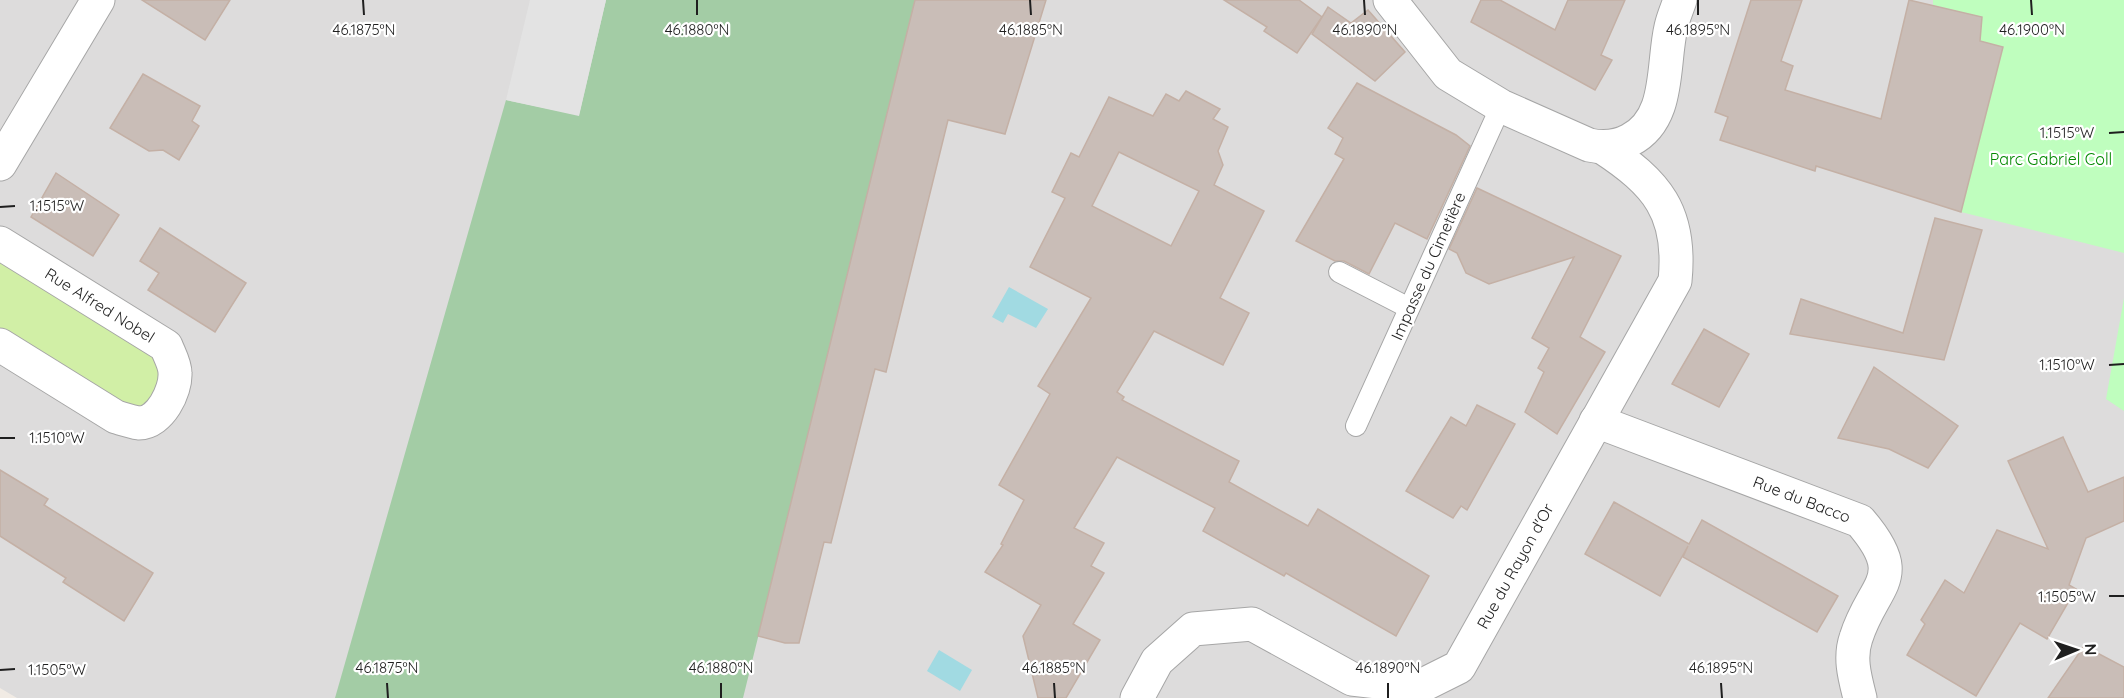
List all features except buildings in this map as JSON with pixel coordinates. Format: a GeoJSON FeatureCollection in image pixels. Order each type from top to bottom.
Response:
{"type":"FeatureCollection","features":[{"type":"Feature","properties":{"kind":"street","name":"Rue du Rayon d'Or"},"geometry":{"type":"LineString","coordinates":[[1137,698],[1157,661],[1192,629],[1252,624],[1352,679],[1419,687],[1459,667],[1675,281],[1678,251],[1657,191],[1633,167],[1602,147],[1589,145],[1501,106],[1448,74],[1390,0]]}},
{"type":"Feature","properties":{"kind":"street"},"geometry":{"type":"LineString","coordinates":[[1657,191],[1654,163],[1659,107],[1671,26],[1680,0]]}},
{"type":"Feature","properties":{"kind":"street"},"geometry":{"type":"LineString","coordinates":[[0,164],[89,3]]}},
{"type":"Feature","properties":{"kind":"street"},"geometry":{"type":"LineString","coordinates":[[1602,147],[1624,143],[1638,136],[1650,124],[1659,107]]}},
{"type":"Feature","properties":{"kind":"street","name":"Rue Alfred Nobel"},"geometry":{"type":"LineString","coordinates":[[0,243],[166,346],[176,370],[175,388],[157,416],[141,423],[125,420],[116,417],[0,345]]}},
{"type":"Feature","properties":{"kind":"street","name":"Rue du Bacco"},"geometry":{"type":"LineString","coordinates":[[1596,422],[1860,521],[1879,543],[1886,569],[1881,590],[1855,639],[1852,668],[1860,698]]}},
{"type":"Feature","properties":{"kind":"lane","name":"Impasse du Cimetière"},"geometry":{"type":"LineString","coordinates":[[1356,426],[1501,106]]}},
{"type":"Feature","properties":{"kind":"lane"},"geometry":{"type":"LineString","coordinates":[[1339,272],[1409,309]]}},
{"type":"Feature","properties":{"kind":"shaded area"},"geometry":{"type":"Polygon","coordinates":[[[0,0],[2124,0],[2124,698],[17,698],[0,688],[0,0]]]}},
{"type":"Feature","properties":{"kind":"shaded area"},"geometry":{"type":"Polygon","coordinates":[[[530,0],[606,0],[579,116],[506,100],[530,0]]]}},
{"type":"Feature","properties":{"kind":"green space"},"geometry":{"type":"Polygon","coordinates":[[[606,0],[916,0],[743,698],[335,698],[506,100],[579,115],[606,0]]]}},
{"type":"Feature","properties":{"kind":"green space","name":"Parc Gabriel Coll"},"geometry":{"type":"Polygon","coordinates":[[[1933,0],[2124,0],[2124,253],[1961,212],[2003,47],[1980,41],[1982,17],[1933,5],[1933,0]]]}},
{"type":"Feature","properties":{"kind":"green space"},"geometry":{"type":"Polygon","coordinates":[[[0,243],[176,370],[141,423],[0,345],[0,243]]]}},
{"type":"Feature","properties":{"kind":"green space"},"geometry":{"type":"Polygon","coordinates":[[[2124,298],[2124,411],[2106,399],[2124,298]]]}},
{"type":"Feature","properties":{"kind":"water"},"geometry":{"type":"Polygon","coordinates":[[[1009,287],[1048,309],[1036,328],[1008,314],[1003,323],[992,317],[1009,287]]]}},
{"type":"Feature","properties":{"kind":"water"},"geometry":{"type":"Polygon","coordinates":[[[939,650],[972,670],[960,691],[927,671],[939,650]]]}}]}
